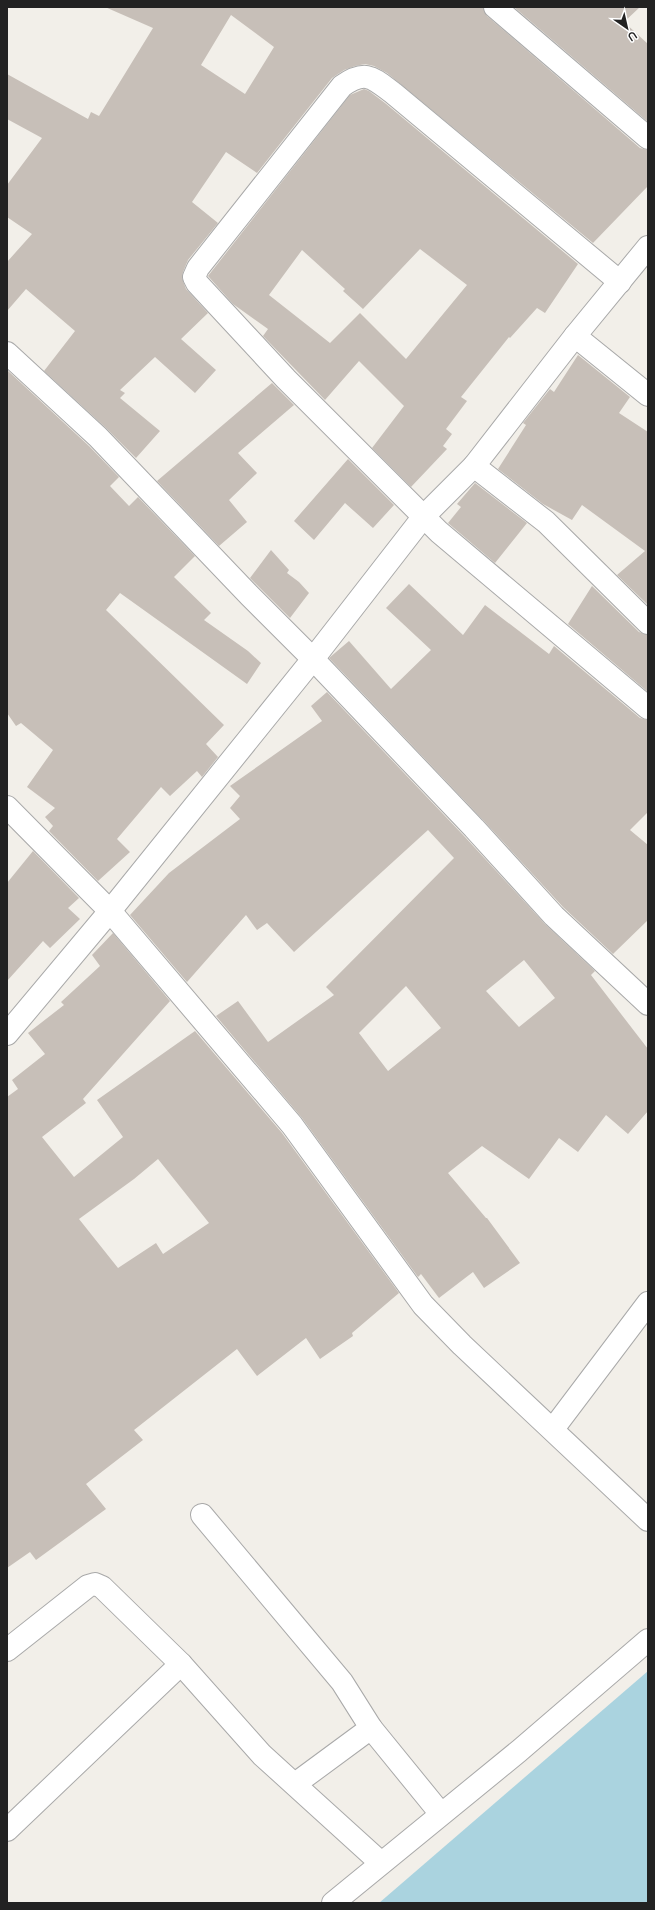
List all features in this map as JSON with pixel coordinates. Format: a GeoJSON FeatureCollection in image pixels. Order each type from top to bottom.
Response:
{"type":"FeatureCollection","features":[{"type":"Feature","properties":{"kind":"street"},"geometry":{"type":"LineString","coordinates":[[495,7],[648,138]]}},
{"type":"Feature","properties":{"kind":"street"},"geometry":{"type":"LineString","coordinates":[[620,282],[393,93],[374,79],[365,77],[354,77],[342,86],[198,268],[194,277],[286,379],[439,532],[475,564],[648,708]]}},
{"type":"Feature","properties":{"kind":"street"},"geometry":{"type":"LineString","coordinates":[[7,1034],[110,910],[313,659],[424,516],[474,466],[575,336],[648,247]]}},
{"type":"Feature","properties":{"kind":"street"},"geometry":{"type":"LineString","coordinates":[[575,336],[648,395]]}},
{"type":"Feature","properties":{"kind":"street"},"geometry":{"type":"LineString","coordinates":[[7,353],[98,438],[249,595],[313,659],[474,828],[554,916],[605,966],[648,1004]]}},
{"type":"Feature","properties":{"kind":"street"},"geometry":{"type":"LineString","coordinates":[[474,466],[546,522],[648,623]]}},
{"type":"Feature","properties":{"kind":"street"},"geometry":{"type":"LineString","coordinates":[[7,806],[110,910],[292,1126],[423,1305],[462,1345],[554,1429],[648,1520]]}},
{"type":"Feature","properties":{"kind":"street"},"geometry":{"type":"LineString","coordinates":[[554,1429],[648,1303]]}},
{"type":"Feature","properties":{"kind":"street"},"geometry":{"type":"LineString","coordinates":[[202,1515],[342,1682],[370,1728],[441,1814]]}},
{"type":"Feature","properties":{"kind":"street"},"geometry":{"type":"LineString","coordinates":[[7,1650],[88,1586],[95,1584],[102,1587],[181,1664],[262,1755],[381,1863]]}},
{"type":"Feature","properties":{"kind":"street"},"geometry":{"type":"LineString","coordinates":[[333,1903],[519,1751],[648,1640]]}},
{"type":"Feature","properties":{"kind":"street"},"geometry":{"type":"LineString","coordinates":[[7,1830],[181,1664]]}},
{"type":"Feature","properties":{"kind":"street"},"geometry":{"type":"LineString","coordinates":[[295,1784],[370,1728]]}},
{"type":"Feature","properties":{"kind":"water"},"geometry":{"type":"Polygon","coordinates":[[[648,1671],[648,1903],[379,1903],[648,1671]]]}},
{"type":"Feature","properties":{"kind":"building"},"geometry":{"type":"Polygon","coordinates":[[[105,7],[483,7],[487,16],[640,148],[648,150],[648,186],[593,243],[387,73],[374,66],[365,64],[344,70],[332,78],[257,173],[226,152],[192,202],[218,223],[188,260],[183,272],[182,278],[186,289],[208,313],[181,339],[216,370],[195,393],[155,357],[120,390],[125,393],[120,398],[160,431],[136,458],[44,371],[75,331],[26,289],[7,311],[7,262],[32,234],[7,217],[7,185],[42,138],[7,119],[7,74],[88,119],[91,112],[99,116],[153,28],[105,7]],[[231,15],[201,65],[245,94],[274,47],[231,15]]]}},
{"type":"Feature","properties":{"kind":"building"},"geometry":{"type":"Polygon","coordinates":[[[514,7],[640,7],[624,22],[648,44],[648,122],[514,7]]]}},
{"type":"Feature","properties":{"kind":"building"},"geometry":{"type":"Polygon","coordinates":[[[364,89],[369,91],[578,264],[545,313],[537,308],[510,338],[509,337],[461,397],[467,401],[446,429],[452,434],[443,446],[447,449],[411,487],[372,448],[404,406],[359,361],[325,400],[263,336],[268,329],[233,304],[208,276],[350,95],[364,89]],[[420,249],[363,309],[343,291],[345,289],[302,250],[269,295],[330,343],[360,313],[406,359],[467,285],[420,249]]]}},
{"type":"Feature","properties":{"kind":"building"},"geometry":{"type":"Polygon","coordinates":[[[578,355],[630,397],[619,413],[648,432],[648,605],[617,575],[645,551],[582,505],[572,520],[543,504],[498,469],[526,425],[523,423],[550,389],[554,392],[578,355]]]}},
{"type":"Feature","properties":{"kind":"building"},"geometry":{"type":"Polygon","coordinates":[[[7,370],[89,446],[119,477],[110,486],[129,506],[138,497],[195,556],[174,577],[211,613],[204,620],[248,651],[261,663],[247,684],[120,593],[106,610],[224,725],[206,744],[218,757],[202,777],[197,771],[170,796],[161,787],[117,839],[130,852],[98,881],[49,831],[53,826],[45,817],[55,808],[27,787],[53,750],[21,723],[16,726],[7,713],[7,370]]]}},
{"type":"Feature","properties":{"kind":"building"},"geometry":{"type":"Polygon","coordinates":[[[272,383],[294,405],[238,453],[257,473],[229,500],[247,522],[219,546],[157,481],[272,383]]]}},
{"type":"Feature","properties":{"kind":"building"},"geometry":{"type":"Polygon","coordinates":[[[348,459],[394,505],[373,528],[345,503],[314,540],[294,521],[348,459]]]}},
{"type":"Feature","properties":{"kind":"building"},"geometry":{"type":"Polygon","coordinates":[[[475,483],[527,523],[495,563],[448,523],[461,507],[457,504],[475,483]]]}},
{"type":"Feature","properties":{"kind":"building"},"geometry":{"type":"Polygon","coordinates":[[[271,550],[289,570],[287,573],[299,582],[309,593],[290,618],[250,578],[271,550]]]}},
{"type":"Feature","properties":{"kind":"building"},"geometry":{"type":"Polygon","coordinates":[[[409,584],[463,635],[485,605],[549,654],[554,646],[640,718],[648,720],[648,812],[630,830],[648,845],[648,920],[613,954],[563,907],[483,820],[329,658],[349,641],[391,689],[431,650],[386,608],[409,584]]]}},
{"type":"Feature","properties":{"kind":"building"},"geometry":{"type":"Polygon","coordinates":[[[592,586],[639,632],[648,635],[648,692],[568,624],[592,586]]]}},
{"type":"Feature","properties":{"kind":"building"},"geometry":{"type":"Polygon","coordinates":[[[327,692],[465,837],[545,924],[595,971],[591,975],[648,1049],[648,1111],[628,1134],[606,1115],[578,1152],[559,1138],[529,1179],[482,1146],[448,1173],[487,1218],[520,1263],[484,1288],[473,1272],[439,1298],[421,1274],[418,1277],[302,1118],[216,1016],[238,1001],[268,1042],[334,995],[326,987],[454,858],[428,830],[294,952],[267,923],[257,930],[246,915],[187,982],[130,915],[169,873],[240,819],[230,808],[240,796],[230,786],[322,721],[311,706],[327,692]],[[524,960],[486,991],[519,1027],[555,998],[524,960]],[[406,986],[359,1033],[388,1071],[441,1028],[406,986]]]}},
{"type":"Feature","properties":{"kind":"building"},"geometry":{"type":"Polygon","coordinates":[[[33,851],[79,898],[68,908],[80,919],[50,948],[43,941],[7,981],[7,883],[33,851]]]}},
{"type":"Feature","properties":{"kind":"building"},"geometry":{"type":"Polygon","coordinates":[[[113,933],[170,1001],[83,1099],[86,1103],[42,1137],[74,1177],[123,1137],[97,1100],[195,1031],[282,1133],[399,1293],[352,1333],[353,1336],[320,1359],[306,1338],[257,1376],[237,1349],[134,1430],[143,1440],[86,1484],[106,1509],[36,1560],[30,1552],[7,1568],[7,1097],[18,1089],[12,1080],[45,1054],[28,1033],[64,1005],[61,1002],[100,966],[92,955],[113,933]],[[158,1159],[134,1179],[79,1219],[118,1268],[156,1243],[163,1254],[209,1223],[158,1159]]]}}]}
